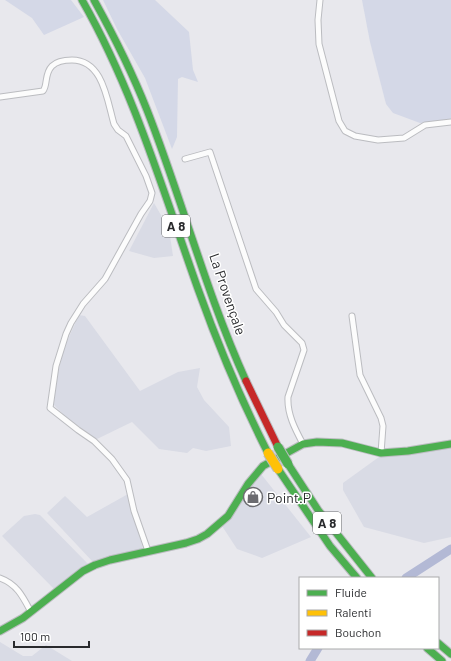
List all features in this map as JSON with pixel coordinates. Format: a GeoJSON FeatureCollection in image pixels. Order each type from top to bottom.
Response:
{"type":"FeatureCollection","features":[{"type":"Feature","properties":{"kind":"main road","name":"La Provençale"},"geometry":{"type":"LineString","coordinates":[[82,0],[106,43],[127,89],[216,338],[240,397],[268,453],[278,469],[330,546],[356,577]]}},
{"type":"Feature","properties":{"kind":"main road","name":"La Provençale"},"geometry":{"type":"LineString","coordinates":[[94,0],[122,52],[144,102],[164,154],[233,352],[256,406],[288,464],[322,515],[371,577]]}},
{"type":"Feature","properties":{"kind":"main road"},"geometry":{"type":"LineString","coordinates":[[0,631],[31,612],[89,568],[110,560],[186,543],[207,534],[228,516],[248,484],[263,466],[303,444],[317,442],[342,443],[381,453],[451,444]]}},
{"type":"Feature","properties":{"kind":"main road"},"geometry":{"type":"LineString","coordinates":[[439,644],[451,654]]}},
{"type":"Feature","properties":{"kind":"main road"},"geometry":{"type":"LineString","coordinates":[[427,649],[442,661]]}},
{"type":"Feature","properties":{"kind":"street"},"geometry":{"type":"LineString","coordinates":[[320,0],[318,20],[319,44],[339,121],[345,131],[355,136],[370,140],[392,140],[404,138],[426,125],[451,122]]}},
{"type":"Feature","properties":{"kind":"street"},"geometry":{"type":"LineString","coordinates":[[0,98],[43,92],[45,90],[47,73],[52,66],[60,61],[80,60],[89,66],[100,77],[114,124],[118,130],[126,136],[146,176],[152,193],[150,201],[141,214],[105,279],[83,304],[71,323],[56,366],[50,408],[94,441],[112,459],[127,480],[138,523],[148,551]]}},
{"type":"Feature","properties":{"kind":"street"},"geometry":{"type":"LineString","coordinates":[[185,159],[210,152],[256,290],[276,312],[284,325],[304,346],[288,397],[287,405],[294,428],[303,444]]}},
{"type":"Feature","properties":{"kind":"street"},"geometry":{"type":"LineString","coordinates":[[352,316],[360,375],[381,418],[383,426],[381,453]]}},
{"type":"Feature","properties":{"kind":"street"},"geometry":{"type":"LineString","coordinates":[[0,578],[13,584],[19,590],[31,612]]}},
{"type":"Feature","properties":{"kind":"shaded area"},"geometry":{"type":"Polygon","coordinates":[[[5,0],[71,0],[84,17],[44,35],[32,18],[5,0]]]}},
{"type":"Feature","properties":{"kind":"shaded area"},"geometry":{"type":"Polygon","coordinates":[[[103,0],[155,0],[189,32],[193,70],[198,82],[182,77],[178,79],[177,137],[172,149],[145,78],[117,29],[103,0]]]}},
{"type":"Feature","properties":{"kind":"shaded area"},"geometry":{"type":"Polygon","coordinates":[[[362,0],[451,0],[451,120],[420,123],[393,113],[386,104],[370,42],[362,0]]]}},
{"type":"Feature","properties":{"kind":"shaded area"},"geometry":{"type":"Polygon","coordinates":[[[154,203],[169,229],[173,256],[154,258],[129,251],[154,203]]]}},
{"type":"Feature","properties":{"kind":"shaded area"},"geometry":{"type":"Polygon","coordinates":[[[79,315],[85,316],[140,391],[178,372],[200,368],[197,387],[204,400],[229,427],[231,446],[206,451],[193,448],[187,453],[159,449],[132,422],[97,439],[68,419],[54,405],[56,381],[64,348],[79,315]]]}},
{"type":"Feature","properties":{"kind":"shaded area"},"geometry":{"type":"Polygon","coordinates":[[[451,447],[451,537],[424,543],[364,527],[343,490],[343,483],[379,457],[451,447]]]}},
{"type":"Feature","properties":{"kind":"shaded area"},"geometry":{"type":"Polygon","coordinates":[[[261,474],[311,537],[262,558],[237,549],[222,526],[261,474]]]}},
{"type":"Feature","properties":{"kind":"shaded area"},"geometry":{"type":"Polygon","coordinates":[[[128,494],[143,549],[93,562],[47,513],[65,496],[87,517],[128,494]]]}},
{"type":"Feature","properties":{"kind":"shaded area"},"geometry":{"type":"Polygon","coordinates":[[[35,514],[40,515],[88,564],[54,589],[2,536],[24,516],[35,514]]]}},
{"type":"Feature","properties":{"kind":"shaded area"},"geometry":{"type":"Polygon","coordinates":[[[0,642],[23,656],[32,656],[46,645],[72,661],[0,661],[0,642]]]}},
{"type":"Feature","properties":{"kind":"waterway"},"geometry":{"type":"LineString","coordinates":[[408,577],[451,549]]}},
{"type":"Feature","properties":{"kind":"waterway"},"geometry":{"type":"LineString","coordinates":[[310,661],[317,649]]}},
{"type":"Feature","properties":{"kind":"traffic: fast"},"geometry":{"type":"LineString","coordinates":[[82,0],[117,70],[132,106],[160,178],[198,289],[230,372],[268,453]]}},
{"type":"Feature","properties":{"kind":"traffic: fast"},"geometry":{"type":"LineString","coordinates":[[94,0],[109,27],[147,110],[172,178],[206,280],[246,381]]}},
{"type":"Feature","properties":{"kind":"traffic: fast"},"geometry":{"type":"LineString","coordinates":[[0,631],[23,618],[83,571],[95,565],[110,560],[186,543],[207,534],[228,516],[248,484],[263,466],[303,444],[317,442],[342,443],[381,453],[408,451],[451,444]]}},
{"type":"Feature","properties":{"kind":"traffic: fast"},"geometry":{"type":"LineString","coordinates":[[278,447],[288,464]]}},
{"type":"Feature","properties":{"kind":"traffic: fast"},"geometry":{"type":"LineString","coordinates":[[288,464],[318,510],[371,577]]}},
{"type":"Feature","properties":{"kind":"traffic: fast"},"geometry":{"type":"LineString","coordinates":[[278,469],[330,546],[356,577]]}},
{"type":"Feature","properties":{"kind":"traffic: fast"},"geometry":{"type":"LineString","coordinates":[[439,644],[451,654]]}},
{"type":"Feature","properties":{"kind":"traffic: fast"},"geometry":{"type":"LineString","coordinates":[[428,649],[442,661]]}},
{"type":"Feature","properties":{"kind":"traffic: jam"},"geometry":{"type":"LineString","coordinates":[[246,381],[278,447]]}},
{"type":"Feature","properties":{"kind":"traffic: slow"},"geometry":{"type":"LineString","coordinates":[[268,453],[278,469]]}},
{"type":"Feature","properties":{"kind":"place","name":"Point.P"},"geometry":{"type":"Point","coordinates":[253,497]}}]}
